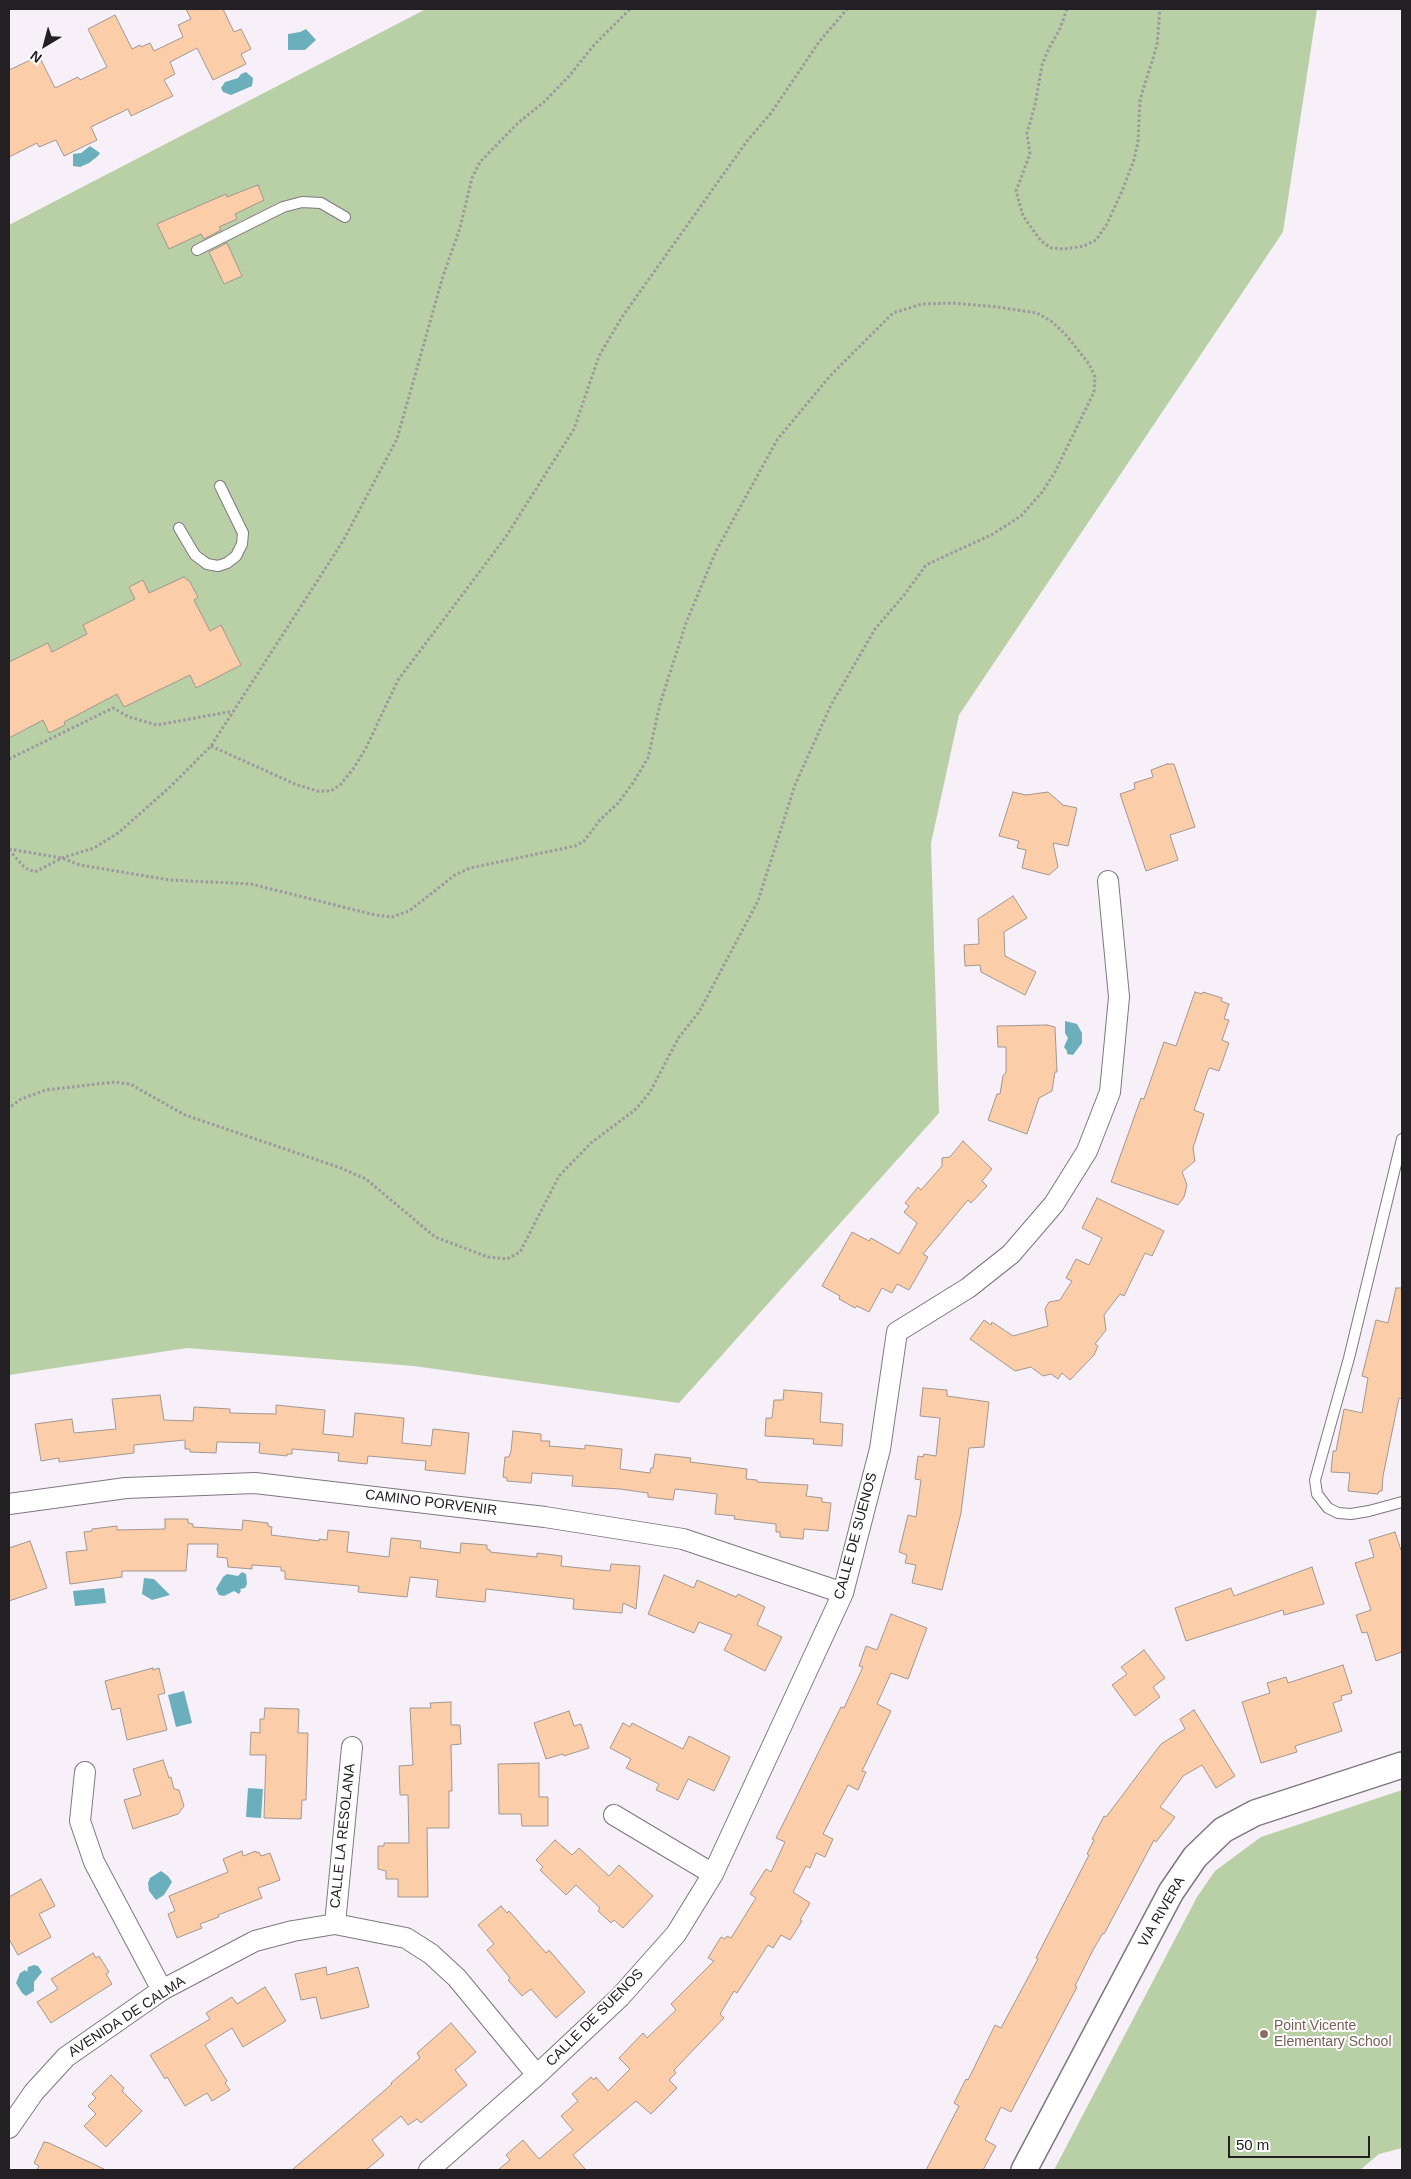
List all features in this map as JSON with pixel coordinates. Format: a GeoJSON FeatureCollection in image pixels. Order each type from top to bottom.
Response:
{"type":"FeatureCollection","features":[{"type":"Feature","properties":{"kind":"street","name":"CALLE DE SUENOS"},"geometry":{"type":"LineString","coordinates":[[429,2170],[537,2075],[620,1997],[676,1934],[713,1874],[843,1593],[880,1449],[897,1332],[968,1288],[1011,1254],[1054,1204],[1087,1151],[1110,1092],[1119,997],[1108,880]]}},
{"type":"Feature","properties":{"kind":"street","name":"CAMINO PORVENIR"},"geometry":{"type":"LineString","coordinates":[[9,1504],[126,1488],[255,1483],[545,1517],[683,1540],[843,1593]]}},
{"type":"Feature","properties":{"kind":"street","name":"CALLE LA RESOLANA"},"geometry":{"type":"LineString","coordinates":[[335,1924],[352,1747]]}},
{"type":"Feature","properties":{"kind":"street","name":"VIA RIVERA"},"geometry":{"type":"LineString","coordinates":[[1024,2170],[1171,1892],[1196,1856],[1223,1830],[1255,1813],[1402,1765]]}},
{"type":"Feature","properties":{"kind":"street"},"geometry":{"type":"LineString","coordinates":[[85,1772],[80,1821],[94,1862],[162,1990]]}},
{"type":"Feature","properties":{"kind":"street"},"geometry":{"type":"LineString","coordinates":[[614,1815],[713,1874]]}},
{"type":"Feature","properties":{"kind":"street","name":"AVENIDA DE CALMA"},"geometry":{"type":"LineString","coordinates":[[9,2128],[34,2092],[66,2057],[162,1990],[254,1941],[293,1931],[335,1924],[406,1938],[431,1954],[458,1978],[537,2075]]}},
{"type":"Feature","properties":{"kind":"lane"},"geometry":{"type":"LineString","coordinates":[[197,250],[283,207],[302,202],[321,203],[345,217]]}},
{"type":"Feature","properties":{"kind":"lane"},"geometry":{"type":"LineString","coordinates":[[179,528],[195,555],[206,564],[218,566],[227,563],[236,556],[242,544],[243,533],[220,486]]}},
{"type":"Feature","properties":{"kind":"lane"},"geometry":{"type":"LineString","coordinates":[[1402,1139],[1349,1358],[1315,1480],[1316,1494],[1328,1508],[1338,1513],[1351,1514],[1369,1511],[1402,1502]]}},
{"type":"Feature","properties":{"kind":"path"},"geometry":{"type":"LineString","coordinates":[[9,849],[25,868],[35,872],[62,858],[94,848],[118,833],[211,746],[355,520],[398,439],[443,276],[460,228],[472,178],[480,162],[498,143],[544,102],[570,75],[599,40],[630,9]]}},
{"type":"Feature","properties":{"kind":"path"},"geometry":{"type":"LineString","coordinates":[[211,746],[317,792],[331,791],[340,785],[366,748],[398,680],[505,538],[574,429],[599,356],[622,317],[747,141],[771,113],[819,42],[847,9]]}},
{"type":"Feature","properties":{"kind":"path"},"geometry":{"type":"LineString","coordinates":[[1067,9],[1059,31],[1042,65],[1035,105],[1027,133],[1030,154],[1016,191],[1023,216],[1041,241],[1050,248],[1064,249],[1084,246],[1096,240],[1107,224],[1122,191],[1134,160],[1138,141],[1140,100],[1157,45],[1160,9]]}},
{"type":"Feature","properties":{"kind":"path"},"geometry":{"type":"LineString","coordinates":[[9,849],[62,858],[80,865],[170,880],[251,884],[375,915],[392,916],[409,911],[455,875],[470,868],[579,844],[584,841],[618,803],[648,758],[660,704],[686,624],[716,551],[777,440],[828,377],[893,313],[922,304],[952,303],[1037,313],[1051,321],[1066,335],[1089,364],[1096,377],[1094,392],[1056,472],[1043,492],[1020,516],[993,534],[926,564],[905,594],[875,629],[831,705],[795,785],[758,901],[699,1012],[679,1038],[650,1092],[636,1109],[591,1144],[559,1176],[520,1252],[506,1259],[488,1257],[435,1238],[366,1179],[341,1168],[185,1115],[130,1084],[114,1082],[46,1090],[21,1099],[9,1108]]}},
{"type":"Feature","properties":{"kind":"path"},"geometry":{"type":"LineString","coordinates":[[9,759],[113,708],[129,717],[157,725],[235,711]]}},
{"type":"Feature","properties":{"kind":"green space"},"geometry":{"type":"Polygon","coordinates":[[[426,9],[1317,9],[1283,232],[959,715],[931,843],[939,1113],[679,1403],[414,1366],[187,1348],[9,1375],[9,225],[426,9]]]}},
{"type":"Feature","properties":{"kind":"green space","name":"Point Vicente Elementary School"},"geometry":{"type":"Polygon","coordinates":[[[1402,1790],[1402,2148],[1379,2154],[1360,2170],[1054,2170],[1197,1897],[1215,1871],[1261,1837],[1402,1790]]]}},
{"type":"Feature","properties":{"kind":"water"},"geometry":{"type":"Polygon","coordinates":[[[306,29],[316,40],[305,50],[288,50],[288,34],[306,29]]]}},
{"type":"Feature","properties":{"kind":"water"},"geometry":{"type":"Polygon","coordinates":[[[246,72],[253,78],[252,86],[231,95],[223,92],[221,88],[225,82],[238,78],[246,72]]]}},
{"type":"Feature","properties":{"kind":"water"},"geometry":{"type":"Polygon","coordinates":[[[90,146],[100,153],[98,156],[80,167],[73,166],[73,154],[81,153],[90,146]]]}},
{"type":"Feature","properties":{"kind":"water"},"geometry":{"type":"Polygon","coordinates":[[[1065,1021],[1077,1024],[1082,1033],[1082,1043],[1073,1055],[1067,1054],[1064,1047],[1068,1038],[1065,1033],[1065,1021]]]}},
{"type":"Feature","properties":{"kind":"water"},"geometry":{"type":"Polygon","coordinates":[[[242,1572],[246,1574],[247,1584],[245,1588],[240,1589],[239,1594],[234,1591],[224,1596],[219,1595],[216,1589],[223,1577],[227,1574],[238,1576],[242,1572]]]}},
{"type":"Feature","properties":{"kind":"water"},"geometry":{"type":"Polygon","coordinates":[[[144,1578],[154,1579],[170,1595],[152,1600],[142,1594],[144,1578]]]}},
{"type":"Feature","properties":{"kind":"water"},"geometry":{"type":"Polygon","coordinates":[[[104,1588],[106,1603],[75,1606],[73,1591],[104,1588]]]}},
{"type":"Feature","properties":{"kind":"water"},"geometry":{"type":"Polygon","coordinates":[[[184,1691],[192,1723],[176,1727],[168,1695],[184,1691]]]}},
{"type":"Feature","properties":{"kind":"water"},"geometry":{"type":"Polygon","coordinates":[[[248,1788],[263,1789],[261,1818],[246,1817],[248,1788]]]}},
{"type":"Feature","properties":{"kind":"water"},"geometry":{"type":"Polygon","coordinates":[[[161,1871],[172,1882],[164,1895],[156,1900],[149,1891],[148,1883],[150,1878],[161,1871]]]}},
{"type":"Feature","properties":{"kind":"water"},"geometry":{"type":"Polygon","coordinates":[[[38,1966],[42,1972],[34,1982],[34,1991],[26,1996],[16,1983],[20,1973],[25,1970],[27,1972],[28,1967],[38,1966]]]}},
{"type":"Feature","properties":{"kind":"building"},"geometry":{"type":"Polygon","coordinates":[[[186,9],[223,9],[234,32],[241,29],[251,49],[241,54],[246,64],[213,80],[197,48],[170,62],[175,74],[164,80],[173,96],[131,116],[128,109],[91,127],[97,140],[64,156],[56,140],[39,147],[37,143],[9,157],[9,70],[39,56],[55,88],[78,77],[80,80],[107,67],[88,29],[115,15],[132,49],[150,43],[154,51],[183,37],[178,25],[191,19],[186,9]]]}},
{"type":"Feature","properties":{"kind":"building"},"geometry":{"type":"Polygon","coordinates":[[[258,185],[264,200],[235,214],[237,219],[219,227],[221,230],[204,239],[201,234],[169,249],[157,224],[226,194],[227,197],[258,185]]]}},
{"type":"Feature","properties":{"kind":"building"},"geometry":{"type":"Polygon","coordinates":[[[227,243],[242,276],[224,284],[209,252],[227,243]]]}},
{"type":"Feature","properties":{"kind":"building"},"geometry":{"type":"Polygon","coordinates":[[[184,577],[190,582],[198,597],[194,600],[210,631],[221,625],[241,665],[196,688],[190,675],[124,707],[117,694],[64,722],[65,725],[49,733],[43,720],[9,738],[9,662],[48,643],[52,652],[87,634],[83,625],[135,599],[129,587],[143,580],[149,593],[184,577]]]}},
{"type":"Feature","properties":{"kind":"building"},"geometry":{"type":"Polygon","coordinates":[[[1167,764],[1174,764],[1195,827],[1170,835],[1178,860],[1146,871],[1120,794],[1135,789],[1134,783],[1153,777],[1151,770],[1167,764]]]}},
{"type":"Feature","properties":{"kind":"building"},"geometry":{"type":"Polygon","coordinates":[[[1013,792],[1026,795],[1048,792],[1063,805],[1077,808],[1068,846],[1053,843],[1058,867],[1049,875],[1022,868],[1026,850],[1017,848],[1019,841],[999,836],[1013,792]]]}},
{"type":"Feature","properties":{"kind":"building"},"geometry":{"type":"Polygon","coordinates":[[[1013,896],[1027,918],[1004,932],[1005,956],[1036,972],[1025,995],[981,972],[980,965],[965,966],[964,945],[979,944],[978,919],[1013,896]]]}},
{"type":"Feature","properties":{"kind":"building"},"geometry":{"type":"Polygon","coordinates":[[[1195,992],[1202,994],[1203,992],[1222,998],[1221,1001],[1229,1004],[1224,1019],[1229,1020],[1222,1040],[1229,1043],[1219,1071],[1210,1068],[1208,1070],[1194,1110],[1204,1114],[1193,1148],[1195,1161],[1182,1172],[1187,1185],[1184,1197],[1178,1205],[1111,1182],[1141,1098],[1144,1099],[1164,1042],[1176,1046],[1195,992]]]}},
{"type":"Feature","properties":{"kind":"building"},"geometry":{"type":"Polygon","coordinates":[[[1047,1025],[1055,1027],[1057,1072],[1055,1072],[1052,1091],[1039,1098],[1027,1134],[988,1120],[997,1094],[1000,1094],[1003,1076],[1006,1072],[1006,1047],[998,1047],[997,1026],[1047,1025]]]}},
{"type":"Feature","properties":{"kind":"building"},"geometry":{"type":"Polygon","coordinates":[[[963,1141],[992,1169],[982,1181],[987,1186],[971,1203],[968,1200],[923,1254],[928,1257],[909,1290],[897,1284],[892,1293],[882,1288],[869,1312],[857,1306],[855,1308],[839,1299],[840,1296],[822,1286],[852,1232],[869,1241],[871,1238],[899,1254],[917,1223],[904,1212],[909,1206],[905,1203],[918,1187],[921,1190],[942,1166],[942,1158],[950,1157],[963,1141]]]}},
{"type":"Feature","properties":{"kind":"building"},"geometry":{"type":"Polygon","coordinates":[[[1097,1198],[1164,1231],[1152,1256],[1145,1253],[1124,1296],[1120,1294],[1104,1315],[1106,1330],[1095,1344],[1098,1346],[1094,1355],[1070,1380],[1062,1373],[1058,1379],[1051,1374],[1043,1376],[1031,1367],[1015,1371],[970,1339],[984,1320],[991,1325],[992,1322],[1013,1336],[1048,1326],[1045,1309],[1049,1302],[1060,1300],[1072,1281],[1066,1278],[1076,1259],[1089,1265],[1102,1238],[1082,1228],[1097,1198]]]}},
{"type":"Feature","properties":{"kind":"building"},"geometry":{"type":"Polygon","coordinates":[[[1396,1288],[1402,1288],[1402,1399],[1399,1398],[1383,1476],[1382,1491],[1379,1491],[1378,1494],[1348,1491],[1350,1473],[1331,1472],[1333,1451],[1336,1451],[1344,1409],[1362,1413],[1368,1378],[1362,1376],[1376,1320],[1388,1323],[1396,1288]]]}},
{"type":"Feature","properties":{"kind":"building"},"geometry":{"type":"Polygon","coordinates":[[[923,1388],[947,1390],[947,1396],[989,1402],[984,1447],[969,1448],[961,1513],[942,1590],[912,1583],[916,1565],[905,1563],[907,1555],[899,1552],[908,1515],[916,1517],[921,1480],[915,1479],[918,1456],[923,1457],[924,1454],[936,1456],[940,1418],[920,1416],[923,1388]]]}},
{"type":"Feature","properties":{"kind":"building"},"geometry":{"type":"Polygon","coordinates":[[[784,1390],[822,1393],[820,1422],[843,1424],[842,1446],[813,1444],[814,1439],[765,1436],[766,1418],[772,1418],[774,1400],[783,1400],[784,1390]]]}},
{"type":"Feature","properties":{"kind":"building"},"geometry":{"type":"Polygon","coordinates":[[[160,1395],[164,1420],[193,1421],[194,1407],[230,1409],[230,1413],[276,1414],[276,1405],[325,1410],[323,1434],[353,1437],[355,1413],[404,1418],[402,1443],[431,1446],[433,1429],[469,1433],[465,1474],[425,1470],[426,1461],[368,1456],[367,1464],[338,1461],[339,1453],[292,1449],[292,1454],[287,1454],[287,1456],[259,1453],[260,1443],[217,1442],[216,1453],[190,1452],[190,1449],[185,1449],[185,1440],[134,1445],[134,1453],[59,1462],[59,1458],[41,1461],[35,1424],[72,1419],[74,1433],[116,1429],[112,1399],[160,1395]]]}},
{"type":"Feature","properties":{"kind":"building"},"geometry":{"type":"Polygon","coordinates":[[[513,1431],[541,1434],[541,1441],[550,1441],[549,1446],[585,1449],[585,1445],[622,1449],[620,1469],[650,1473],[651,1468],[653,1468],[655,1454],[691,1458],[690,1462],[747,1469],[746,1479],[757,1480],[757,1482],[808,1485],[806,1496],[822,1498],[822,1502],[831,1503],[828,1531],[804,1529],[803,1539],[780,1537],[780,1532],[776,1532],[776,1524],[734,1519],[735,1516],[715,1514],[717,1494],[675,1489],[673,1500],[648,1497],[648,1493],[620,1489],[572,1486],[573,1476],[532,1473],[531,1483],[507,1481],[507,1478],[503,1477],[505,1457],[509,1457],[511,1451],[513,1431]]]}},
{"type":"Feature","properties":{"kind":"building"},"geometry":{"type":"Polygon","coordinates":[[[165,1519],[188,1519],[188,1523],[193,1524],[193,1527],[242,1530],[243,1520],[268,1523],[268,1526],[272,1527],[271,1535],[319,1541],[319,1539],[327,1540],[328,1530],[349,1532],[347,1552],[389,1557],[391,1538],[421,1541],[420,1548],[460,1553],[461,1543],[487,1545],[487,1549],[490,1552],[537,1557],[537,1553],[562,1556],[561,1566],[610,1571],[611,1564],[640,1566],[636,1609],[623,1603],[622,1613],[573,1609],[574,1599],[486,1589],[485,1602],[436,1597],[438,1580],[410,1577],[407,1597],[358,1592],[359,1586],[285,1579],[285,1571],[281,1571],[281,1567],[252,1565],[252,1569],[228,1567],[227,1558],[217,1557],[218,1544],[188,1544],[186,1571],[122,1571],[122,1577],[70,1584],[66,1552],[87,1550],[84,1532],[92,1531],[92,1529],[117,1526],[117,1530],[165,1529],[165,1519]]]}},
{"type":"Feature","properties":{"kind":"building"},"geometry":{"type":"Polygon","coordinates":[[[1395,1532],[1402,1553],[1402,1652],[1376,1661],[1367,1632],[1362,1633],[1356,1615],[1371,1610],[1355,1563],[1374,1557],[1369,1540],[1395,1532]]]}},
{"type":"Feature","properties":{"kind":"building"},"geometry":{"type":"Polygon","coordinates":[[[30,1541],[47,1588],[9,1601],[9,1548],[30,1541]]]}},
{"type":"Feature","properties":{"kind":"building"},"geometry":{"type":"Polygon","coordinates":[[[1312,1567],[1324,1604],[1284,1615],[1283,1610],[1186,1641],[1175,1608],[1231,1588],[1234,1596],[1312,1567]]]}},
{"type":"Feature","properties":{"kind":"building"},"geometry":{"type":"Polygon","coordinates":[[[664,1575],[694,1588],[697,1580],[736,1597],[738,1594],[765,1607],[757,1625],[782,1637],[765,1671],[724,1650],[732,1635],[699,1622],[694,1633],[648,1614],[664,1575]]]}},
{"type":"Feature","properties":{"kind":"building"},"geometry":{"type":"Polygon","coordinates":[[[891,1614],[927,1628],[908,1679],[891,1673],[877,1704],[891,1711],[862,1771],[866,1772],[858,1790],[848,1785],[823,1834],[833,1839],[825,1857],[816,1853],[810,1868],[806,1866],[793,1892],[810,1903],[800,1920],[802,1921],[790,1940],[781,1935],[773,1948],[768,1945],[737,1993],[734,1991],[720,2014],[724,2018],[674,2070],[676,2073],[669,2080],[677,2088],[651,2114],[636,2101],[573,2155],[586,2170],[498,2170],[510,2160],[506,2155],[523,2140],[539,2159],[573,2130],[561,2116],[578,2101],[572,2094],[591,2077],[594,2080],[596,2077],[608,2091],[630,2069],[619,2058],[643,2033],[647,2038],[676,2010],[671,2004],[714,1961],[708,1958],[721,1937],[725,1939],[727,1936],[731,1938],[756,1898],[750,1894],[766,1869],[771,1872],[785,1842],[776,1838],[841,1707],[844,1708],[863,1667],[859,1666],[866,1646],[877,1650],[891,1614]]]}},
{"type":"Feature","properties":{"kind":"building"},"geometry":{"type":"Polygon","coordinates":[[[1144,1650],[1165,1678],[1153,1687],[1160,1697],[1135,1716],[1112,1685],[1127,1674],[1121,1667],[1144,1650]]]}},
{"type":"Feature","properties":{"kind":"building"},"geometry":{"type":"Polygon","coordinates":[[[1343,1665],[1352,1693],[1341,1696],[1342,1700],[1333,1703],[1342,1731],[1295,1746],[1297,1752],[1261,1763],[1242,1702],[1270,1693],[1267,1683],[1286,1677],[1288,1683],[1343,1665]]]}},
{"type":"Feature","properties":{"kind":"building"},"geometry":{"type":"Polygon","coordinates":[[[153,1668],[153,1670],[159,1668],[165,1693],[158,1695],[167,1730],[127,1740],[120,1708],[112,1710],[105,1681],[153,1668]]]}},
{"type":"Feature","properties":{"kind":"building"},"geometry":{"type":"Polygon","coordinates":[[[451,1702],[451,1725],[460,1725],[461,1744],[451,1745],[452,1791],[449,1791],[449,1828],[427,1828],[428,1897],[398,1897],[398,1879],[386,1879],[386,1871],[378,1869],[378,1846],[384,1846],[384,1843],[409,1843],[408,1795],[400,1795],[399,1766],[413,1765],[410,1708],[431,1708],[430,1703],[451,1702]]]}},
{"type":"Feature","properties":{"kind":"building"},"geometry":{"type":"Polygon","coordinates":[[[265,1708],[299,1709],[298,1733],[308,1733],[306,1800],[302,1800],[301,1819],[264,1818],[266,1755],[250,1755],[251,1732],[260,1733],[260,1719],[264,1719],[265,1708]]]}},
{"type":"Feature","properties":{"kind":"building"},"geometry":{"type":"Polygon","coordinates":[[[1194,1710],[1235,1776],[1216,1788],[1202,1765],[1183,1776],[1160,1807],[1175,1817],[1156,1842],[1154,1840],[1104,1934],[1093,1950],[1075,1986],[1077,1987],[1011,2112],[1001,2107],[985,2140],[996,2146],[983,2170],[926,2170],[959,2106],[954,2103],[966,2079],[968,2080],[995,2025],[1001,2028],[1038,1959],[1036,1958],[1089,1855],[1087,1854],[1094,1840],[1092,1839],[1104,1816],[1106,1817],[1161,1744],[1185,1729],[1180,1719],[1194,1710]]]}},
{"type":"Feature","properties":{"kind":"building"},"geometry":{"type":"Polygon","coordinates":[[[569,1711],[574,1726],[581,1724],[589,1748],[564,1756],[563,1754],[546,1759],[534,1723],[569,1711]]]}},
{"type":"Feature","properties":{"kind":"building"},"geometry":{"type":"Polygon","coordinates":[[[623,1723],[630,1727],[632,1723],[683,1749],[689,1736],[730,1757],[714,1791],[688,1779],[678,1800],[656,1790],[659,1784],[626,1768],[631,1759],[610,1748],[623,1723]]]}},
{"type":"Feature","properties":{"kind":"building"},"geometry":{"type":"Polygon","coordinates":[[[163,1760],[174,1789],[179,1790],[184,1806],[178,1814],[133,1829],[124,1800],[141,1795],[133,1769],[163,1760]]]}},
{"type":"Feature","properties":{"kind":"building"},"geometry":{"type":"Polygon","coordinates":[[[539,1763],[539,1797],[548,1797],[548,1826],[522,1826],[521,1814],[499,1814],[498,1764],[539,1763]]]}},
{"type":"Feature","properties":{"kind":"building"},"geometry":{"type":"Polygon","coordinates":[[[555,1840],[572,1855],[579,1848],[609,1876],[619,1865],[653,1896],[623,1928],[614,1920],[611,1923],[598,1911],[600,1908],[576,1885],[566,1895],[540,1870],[543,1867],[536,1860],[555,1840]]]}},
{"type":"Feature","properties":{"kind":"building"},"geometry":{"type":"Polygon","coordinates":[[[242,1851],[243,1856],[256,1851],[261,1856],[270,1853],[280,1880],[258,1888],[262,1898],[218,1915],[219,1917],[200,1924],[202,1928],[177,1938],[168,1914],[175,1911],[169,1896],[228,1872],[223,1859],[242,1851]]]}},
{"type":"Feature","properties":{"kind":"building"},"geometry":{"type":"Polygon","coordinates":[[[41,1879],[55,1906],[39,1914],[51,1937],[18,1955],[9,1939],[9,1897],[41,1879]]]}},
{"type":"Feature","properties":{"kind":"building"},"geometry":{"type":"Polygon","coordinates":[[[501,1906],[507,1913],[509,1911],[546,1953],[549,1950],[585,1992],[556,2018],[531,1989],[522,1996],[487,1950],[494,1944],[478,1925],[501,1906]]]}},
{"type":"Feature","properties":{"kind":"building"},"geometry":{"type":"Polygon","coordinates":[[[93,1953],[96,1958],[99,1956],[109,1972],[106,1974],[112,1984],[51,2023],[37,2002],[58,1989],[51,1979],[93,1953]]]}},
{"type":"Feature","properties":{"kind":"building"},"geometry":{"type":"Polygon","coordinates":[[[326,1967],[327,1975],[358,1967],[369,2007],[321,2019],[316,1997],[301,2000],[295,1974],[326,1967]]]}},
{"type":"Feature","properties":{"kind":"building"},"geometry":{"type":"Polygon","coordinates":[[[265,1987],[286,2021],[243,2047],[232,2028],[205,2045],[227,2081],[225,2083],[230,2090],[212,2101],[207,2093],[185,2106],[167,2077],[165,2079],[150,2055],[210,2019],[206,2013],[232,1997],[237,2004],[265,1987]]]}},
{"type":"Feature","properties":{"kind":"building"},"geometry":{"type":"Polygon","coordinates":[[[451,2023],[476,2052],[455,2070],[467,2085],[421,2123],[417,2119],[408,2125],[401,2116],[372,2140],[384,2155],[366,2170],[292,2170],[392,2084],[420,2058],[417,2053],[451,2023]]]}},
{"type":"Feature","properties":{"kind":"building"},"geometry":{"type":"Polygon","coordinates":[[[111,2075],[124,2088],[122,2091],[142,2111],[106,2147],[84,2126],[96,2114],[88,2106],[96,2098],[92,2094],[111,2075]]]}},
{"type":"Feature","properties":{"kind":"building"},"geometry":{"type":"Polygon","coordinates":[[[44,2142],[106,2170],[37,2170],[39,2166],[34,2163],[44,2142]]]}},
{"type":"Feature","properties":{"kind":"place","name":"Point Vicente Elementary School"},"geometry":{"type":"Point","coordinates":[1264,2034]}}]}
